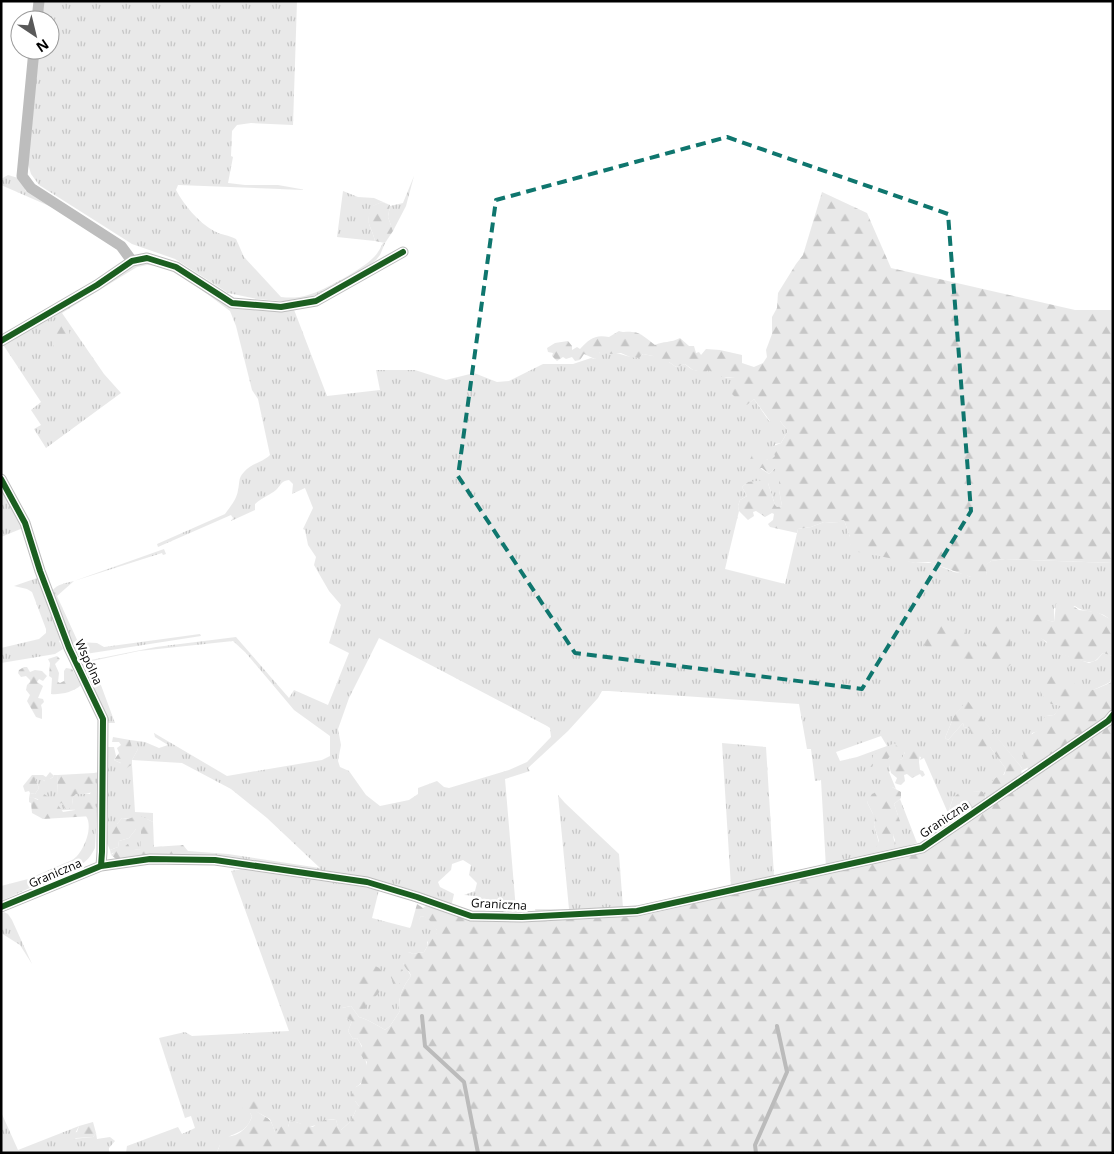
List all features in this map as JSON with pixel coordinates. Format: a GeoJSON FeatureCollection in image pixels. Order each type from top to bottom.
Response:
{"type":"FeatureCollection","features":[{"type":"Feature","properties":{"kind":"street"},"geometry":{"type":"LineString","coordinates":[[33,60],[22,176],[31,188],[121,246],[132,260]]}},
{"type":"Feature","properties":{"kind":"street"},"geometry":{"type":"LineString","coordinates":[[1,341],[98,285],[132,260],[147,258],[176,267],[232,303],[281,307],[316,300],[403,252]]}},
{"type":"Feature","properties":{"kind":"street","name":"Wspólna"},"geometry":{"type":"LineString","coordinates":[[1,479],[25,522],[40,571],[69,648],[103,719],[101,866]]}},
{"type":"Feature","properties":{"kind":"street","name":"Graniczna"},"geometry":{"type":"LineString","coordinates":[[1,907],[101,866],[150,859],[215,860],[367,882],[471,916],[522,917],[637,911],[922,848],[1108,721],[1113,715]]}},
{"type":"Feature","properties":{"kind":"highlighted area"},"geometry":{"type":"Polygon","coordinates":[[[727,137],[948,214],[971,511],[862,689],[575,653],[458,476],[496,200],[727,137]]]}},
{"type":"Feature","properties":{"kind":"green space"},"geometry":{"type":"Polygon","coordinates":[[[44,1],[297,1],[293,125],[251,123],[237,125],[232,131],[231,156],[233,157],[228,183],[278,185],[306,190],[178,185],[176,190],[187,207],[202,223],[217,232],[236,239],[244,257],[281,297],[294,298],[305,296],[333,284],[370,261],[383,243],[385,243],[380,255],[364,269],[316,295],[291,302],[257,299],[228,293],[175,259],[132,244],[39,185],[31,174],[28,164],[38,60],[60,60],[60,10],[43,10],[44,1]]]}},
{"type":"Feature","properties":{"kind":"green space"},"geometry":{"type":"Polygon","coordinates":[[[8,175],[18,178],[26,187],[25,190],[56,209],[1,185],[1,179],[8,175]]]}},
{"type":"Feature","properties":{"kind":"green space"},"geometry":{"type":"Polygon","coordinates":[[[414,176],[406,206],[393,231],[388,217],[390,206],[403,203],[414,176]]]}},
{"type":"Feature","properties":{"kind":"green space"},"geometry":{"type":"Polygon","coordinates":[[[343,191],[358,197],[374,198],[390,205],[382,202],[373,206],[370,212],[369,224],[375,241],[337,237],[343,191]]]}},
{"type":"Feature","properties":{"kind":"green space"},"geometry":{"type":"Polygon","coordinates":[[[822,192],[867,213],[891,268],[1075,310],[1113,310],[1113,563],[1005,559],[991,561],[985,566],[987,574],[979,580],[929,562],[915,563],[858,552],[850,544],[850,537],[844,520],[841,520],[839,523],[824,522],[798,529],[797,533],[770,527],[768,524],[773,520],[774,514],[772,513],[765,517],[756,511],[753,512],[754,516],[748,520],[739,511],[738,506],[740,500],[747,496],[742,487],[748,482],[764,480],[768,483],[775,505],[777,507],[782,506],[779,490],[779,469],[774,469],[769,474],[762,468],[756,469],[748,464],[752,455],[758,451],[764,451],[766,459],[771,460],[775,456],[771,447],[781,443],[788,431],[780,421],[772,424],[754,399],[747,405],[740,402],[732,394],[735,378],[722,377],[708,370],[702,377],[699,376],[698,371],[685,364],[676,367],[669,362],[655,361],[653,356],[643,354],[639,358],[621,353],[609,354],[600,352],[595,359],[584,354],[580,360],[575,361],[572,357],[566,359],[563,357],[557,361],[552,356],[553,353],[548,352],[547,348],[555,343],[568,341],[572,346],[572,350],[577,347],[580,349],[593,338],[600,336],[609,337],[619,331],[638,333],[655,345],[680,338],[689,346],[694,346],[696,353],[699,352],[701,355],[706,349],[720,350],[742,355],[742,363],[754,367],[763,363],[767,357],[766,350],[772,334],[772,317],[777,308],[778,293],[803,255],[822,192]]]}},
{"type":"Feature","properties":{"kind":"green space"},"geometry":{"type":"Polygon","coordinates":[[[382,202],[390,205],[388,217],[393,231],[385,243],[375,241],[368,221],[372,206],[382,202]]]}},
{"type":"Feature","properties":{"kind":"green space"},"geometry":{"type":"Polygon","coordinates":[[[146,262],[172,267],[217,297],[293,307],[327,396],[380,390],[376,370],[415,370],[446,380],[474,373],[497,382],[509,381],[543,364],[573,364],[591,358],[595,359],[600,352],[639,358],[643,354],[669,362],[676,367],[685,364],[695,370],[712,371],[726,377],[735,378],[747,405],[754,399],[769,421],[780,421],[788,431],[781,443],[775,444],[775,456],[771,461],[766,459],[760,468],[769,474],[774,469],[779,469],[779,490],[782,506],[777,507],[775,505],[768,483],[748,482],[742,487],[747,496],[740,500],[738,506],[739,511],[725,569],[785,584],[798,529],[824,522],[838,523],[841,520],[844,520],[850,537],[850,544],[915,563],[932,563],[970,577],[987,574],[984,566],[991,561],[1005,559],[1113,563],[1113,625],[1106,616],[1075,606],[1054,608],[1054,622],[1046,620],[1039,615],[1040,637],[1059,653],[1089,663],[1097,660],[1103,653],[1113,656],[1113,672],[1110,682],[1073,699],[1054,715],[1046,716],[1042,730],[1032,733],[1027,768],[1021,771],[1022,768],[967,701],[954,716],[945,738],[948,740],[963,723],[964,727],[969,728],[971,733],[990,747],[1006,769],[994,796],[988,801],[983,792],[962,791],[953,798],[948,813],[924,758],[920,760],[921,757],[905,752],[902,759],[889,765],[889,772],[896,789],[892,787],[878,792],[867,802],[875,818],[874,825],[882,854],[826,868],[821,780],[815,781],[811,749],[807,749],[799,704],[609,691],[602,691],[568,731],[528,768],[530,771],[505,779],[516,910],[476,908],[475,896],[464,895],[475,891],[477,883],[469,875],[471,865],[463,860],[452,864],[451,870],[438,882],[440,887],[454,894],[452,903],[446,904],[420,894],[188,855],[188,851],[228,854],[320,868],[267,818],[231,789],[182,763],[132,760],[138,749],[132,747],[130,740],[145,742],[159,748],[168,745],[155,737],[154,733],[227,776],[322,760],[330,756],[330,736],[294,710],[246,653],[233,641],[139,651],[92,661],[115,723],[108,723],[83,664],[86,661],[156,647],[236,637],[289,698],[294,690],[328,705],[349,653],[329,643],[341,605],[329,591],[314,565],[316,557],[308,545],[305,530],[303,529],[313,508],[305,488],[292,494],[293,484],[289,480],[284,481],[276,490],[255,504],[255,510],[231,521],[233,518],[231,515],[158,547],[157,544],[225,514],[236,497],[242,474],[270,455],[258,399],[252,390],[236,326],[230,311],[179,273],[161,266],[147,265],[137,267],[62,313],[104,374],[121,393],[46,448],[34,429],[41,425],[31,410],[41,402],[2,343],[133,265],[146,262]],[[379,638],[349,698],[338,729],[341,745],[338,761],[340,767],[349,771],[366,795],[380,806],[409,800],[418,794],[418,788],[437,781],[444,787],[449,788],[509,770],[527,762],[551,737],[550,728],[547,726],[379,638]],[[881,736],[836,752],[840,761],[887,746],[881,736]]]}},
{"type":"Feature","properties":{"kind":"green space"},"geometry":{"type":"Polygon","coordinates":[[[57,318],[67,325],[69,334],[65,343],[54,347],[50,332],[52,324],[57,318]]]}},
{"type":"Feature","properties":{"kind":"green space"},"geometry":{"type":"Polygon","coordinates":[[[1,485],[23,528],[1,537],[1,485]]]}},
{"type":"Feature","properties":{"kind":"green space"},"geometry":{"type":"Polygon","coordinates":[[[164,549],[166,554],[163,555],[162,553],[74,581],[164,549]]]}},
{"type":"Feature","properties":{"kind":"green space"},"geometry":{"type":"Polygon","coordinates":[[[40,577],[62,639],[59,641],[63,649],[55,654],[1,663],[1,648],[39,639],[46,633],[32,592],[14,586],[40,577]]]}},
{"type":"Feature","properties":{"kind":"green space"},"geometry":{"type":"Polygon","coordinates":[[[74,581],[57,596],[78,642],[97,643],[104,647],[200,634],[201,636],[79,655],[63,622],[52,591],[59,585],[74,581]]]}},
{"type":"Feature","properties":{"kind":"green space"},"geometry":{"type":"Polygon","coordinates":[[[1062,602],[1069,603],[1079,610],[1097,612],[1110,619],[1113,625],[1113,656],[1103,653],[1092,662],[1075,659],[1047,649],[1047,642],[1027,630],[1026,620],[1033,614],[1047,614],[1047,620],[1054,622],[1056,604],[1062,602]]]}},
{"type":"Feature","properties":{"kind":"green space"},"geometry":{"type":"Polygon","coordinates":[[[998,613],[1005,614],[1009,619],[1006,627],[1010,636],[1011,652],[1014,659],[1004,669],[995,668],[992,654],[987,653],[982,647],[989,636],[992,620],[998,613]]]}},
{"type":"Feature","properties":{"kind":"green space"},"geometry":{"type":"Polygon","coordinates":[[[951,620],[961,626],[965,632],[967,643],[962,646],[964,651],[968,649],[979,652],[981,657],[977,663],[972,664],[966,658],[958,662],[952,661],[948,654],[942,651],[927,650],[923,641],[928,633],[938,624],[951,620]]]}},
{"type":"Feature","properties":{"kind":"green space"},"geometry":{"type":"Polygon","coordinates":[[[57,656],[60,659],[55,664],[59,673],[58,682],[64,681],[64,671],[66,668],[72,669],[81,685],[67,692],[51,694],[52,678],[49,676],[50,663],[48,659],[57,656]]]}},
{"type":"Feature","properties":{"kind":"green space"},"geometry":{"type":"Polygon","coordinates":[[[24,667],[27,667],[30,672],[35,670],[42,671],[47,676],[43,681],[39,679],[37,682],[43,686],[38,698],[43,699],[44,702],[41,705],[42,719],[36,717],[27,701],[30,695],[26,690],[30,680],[26,676],[21,677],[18,673],[24,667]]]}},
{"type":"Feature","properties":{"kind":"green space"},"geometry":{"type":"Polygon","coordinates":[[[1113,672],[1113,1153],[217,1153],[222,1138],[238,1134],[248,1125],[252,1116],[244,1111],[240,1104],[242,1100],[256,1095],[261,1105],[256,1111],[272,1123],[275,1132],[281,1126],[288,1127],[290,1120],[302,1124],[304,1122],[308,1123],[310,1127],[313,1127],[323,1120],[336,1120],[341,1130],[351,1121],[356,1110],[359,1110],[359,1106],[351,1096],[356,1087],[361,1084],[367,1062],[361,1055],[362,1046],[357,1038],[353,1039],[348,1031],[352,1021],[346,1018],[337,1021],[334,1013],[342,1008],[351,1006],[359,1017],[385,1030],[390,1026],[400,1011],[401,993],[411,976],[403,963],[400,966],[396,963],[398,959],[404,957],[409,952],[413,954],[424,952],[429,935],[437,933],[437,930],[429,920],[421,916],[416,927],[411,926],[417,904],[423,908],[426,906],[483,921],[499,922],[653,913],[921,852],[938,831],[940,823],[946,820],[953,798],[962,790],[983,792],[989,805],[1032,776],[1025,762],[1025,743],[1029,737],[1042,729],[1042,720],[1046,716],[1054,715],[1061,706],[1051,704],[1043,696],[1031,675],[1053,674],[1067,678],[1078,687],[1081,694],[1110,683],[1113,672]]]}},
{"type":"Feature","properties":{"kind":"green space"},"geometry":{"type":"Polygon","coordinates":[[[967,700],[1022,768],[1021,775],[994,796],[990,794],[989,785],[1000,775],[1004,775],[1006,769],[990,747],[986,751],[979,750],[975,745],[969,728],[964,727],[963,723],[948,740],[945,738],[954,716],[967,700]]]}},
{"type":"Feature","properties":{"kind":"green space"},"geometry":{"type":"Polygon","coordinates":[[[113,737],[130,740],[132,747],[138,749],[132,760],[132,765],[125,769],[121,767],[121,763],[114,760],[119,753],[117,748],[121,745],[119,742],[112,742],[113,737]]]}},
{"type":"Feature","properties":{"kind":"green space"},"geometry":{"type":"Polygon","coordinates":[[[722,743],[766,747],[774,876],[731,887],[722,743]]]}},
{"type":"Feature","properties":{"kind":"green space"},"geometry":{"type":"Polygon","coordinates":[[[894,743],[899,748],[897,755],[890,756],[887,760],[875,761],[872,767],[865,766],[866,761],[873,758],[873,755],[894,743]]]}},
{"type":"Feature","properties":{"kind":"green space"},"geometry":{"type":"Polygon","coordinates":[[[914,744],[920,752],[920,770],[925,775],[922,777],[920,774],[912,778],[907,774],[904,775],[905,781],[901,785],[897,784],[895,783],[897,778],[891,773],[889,765],[902,759],[905,752],[914,744]]]}},
{"type":"Feature","properties":{"kind":"green space"},"geometry":{"type":"Polygon","coordinates":[[[107,747],[114,747],[116,756],[114,760],[129,767],[132,765],[135,812],[153,813],[153,822],[140,817],[122,818],[117,824],[108,824],[107,747]]]}},
{"type":"Feature","properties":{"kind":"green space"},"geometry":{"type":"Polygon","coordinates":[[[50,772],[54,776],[50,779],[52,782],[50,785],[47,785],[44,780],[35,779],[39,788],[35,794],[29,791],[25,792],[23,786],[32,775],[43,775],[46,777],[50,772]]]}},
{"type":"Feature","properties":{"kind":"green space"},"geometry":{"type":"Polygon","coordinates":[[[99,772],[95,848],[90,856],[79,866],[3,900],[1,897],[1,886],[28,879],[72,860],[80,852],[88,833],[89,827],[86,816],[92,816],[77,810],[53,809],[38,800],[29,798],[30,793],[35,794],[39,788],[35,779],[42,779],[46,782],[54,775],[58,775],[57,795],[62,803],[72,805],[73,797],[76,794],[90,794],[94,782],[94,773],[99,772]]]}},
{"type":"Feature","properties":{"kind":"green space"},"geometry":{"type":"Polygon","coordinates":[[[94,773],[94,781],[97,784],[91,792],[76,794],[69,809],[65,809],[62,803],[57,804],[54,799],[57,795],[58,775],[94,773]]]}},
{"type":"Feature","properties":{"kind":"green space"},"geometry":{"type":"Polygon","coordinates":[[[886,786],[901,792],[901,798],[894,804],[900,821],[899,829],[893,835],[895,846],[890,851],[882,854],[875,850],[879,841],[874,825],[875,818],[867,802],[872,794],[886,786]]]}},
{"type":"Feature","properties":{"kind":"green space"},"geometry":{"type":"Polygon","coordinates":[[[41,794],[50,798],[51,808],[54,805],[58,805],[63,812],[75,810],[76,804],[84,800],[93,803],[97,808],[97,812],[92,816],[43,819],[32,813],[31,803],[29,802],[29,798],[32,797],[38,800],[41,794]]]}},
{"type":"Feature","properties":{"kind":"green space"},"geometry":{"type":"Polygon","coordinates":[[[558,795],[619,854],[623,908],[536,913],[535,909],[569,909],[558,795]]]}},
{"type":"Feature","properties":{"kind":"green space"},"geometry":{"type":"Polygon","coordinates":[[[900,799],[917,843],[890,851],[895,840],[893,835],[900,821],[894,804],[900,799]]]}},
{"type":"Feature","properties":{"kind":"green space"},"geometry":{"type":"Polygon","coordinates":[[[139,815],[153,822],[154,847],[183,845],[188,851],[188,855],[120,862],[111,855],[119,848],[128,844],[131,850],[141,849],[141,829],[136,829],[129,838],[119,841],[118,847],[110,850],[106,841],[108,824],[117,824],[122,818],[128,819],[139,815]]]}},
{"type":"Feature","properties":{"kind":"green space"},"geometry":{"type":"Polygon","coordinates":[[[136,829],[141,829],[141,849],[112,853],[111,855],[110,850],[118,847],[119,841],[129,838],[136,829]]]}},
{"type":"Feature","properties":{"kind":"green space"},"geometry":{"type":"Polygon","coordinates":[[[242,869],[345,882],[379,890],[372,918],[410,928],[415,926],[421,916],[429,918],[437,933],[427,942],[424,952],[413,954],[409,952],[403,963],[411,976],[401,993],[400,1011],[385,1030],[359,1017],[351,1006],[342,1008],[346,1018],[352,1021],[348,1031],[353,1039],[357,1038],[363,1050],[366,1071],[365,1077],[356,1087],[355,1101],[359,1106],[359,1110],[356,1110],[351,1121],[341,1130],[339,1130],[336,1120],[325,1121],[310,1127],[290,1120],[288,1127],[275,1132],[270,1119],[255,1111],[250,1113],[252,1116],[249,1123],[239,1132],[224,1140],[217,1153],[126,1153],[127,1146],[178,1127],[182,1134],[195,1128],[191,1116],[185,1118],[159,1038],[185,1032],[192,1036],[289,1031],[231,871],[242,869]]]}},
{"type":"Feature","properties":{"kind":"green space"},"geometry":{"type":"Polygon","coordinates":[[[4,912],[12,920],[32,964],[20,945],[1,933],[1,914],[4,912]]]}},
{"type":"Feature","properties":{"kind":"green space"},"geometry":{"type":"Polygon","coordinates":[[[384,957],[389,961],[393,959],[394,964],[403,970],[400,974],[402,981],[399,984],[400,988],[397,990],[383,961],[384,957]]]}},
{"type":"Feature","properties":{"kind":"green space"},"geometry":{"type":"Polygon","coordinates":[[[369,964],[376,966],[382,971],[386,984],[371,1002],[366,1005],[361,1015],[352,979],[361,966],[369,964]]]}},
{"type":"Feature","properties":{"kind":"green space"},"geometry":{"type":"Polygon","coordinates":[[[1,1112],[18,1150],[79,1126],[72,1139],[93,1137],[96,1133],[97,1139],[110,1137],[115,1141],[109,1148],[109,1153],[1,1153],[1,1112]]]}},
{"type":"Feature","properties":{"kind":"green space"},"geometry":{"type":"Polygon","coordinates":[[[93,1122],[96,1133],[93,1137],[76,1138],[69,1143],[66,1140],[70,1133],[77,1132],[79,1126],[93,1122]]]}},
{"type":"Feature","properties":{"kind":"waterway"},"geometry":{"type":"LineString","coordinates":[[422,1016],[425,1046],[464,1082],[478,1153]]}},
{"type":"Feature","properties":{"kind":"waterway"},"geometry":{"type":"LineString","coordinates":[[756,1153],[755,1145],[787,1072],[777,1026]]}},
{"type":"Feature","properties":{"kind":"cycle path"},"geometry":{"type":"LineString","coordinates":[[1,341],[97,285],[132,261],[147,258],[176,267],[232,303],[281,307],[316,301],[403,252]]}},
{"type":"Feature","properties":{"kind":"cycle path"},"geometry":{"type":"LineString","coordinates":[[1,479],[25,523],[40,571],[69,648],[103,719],[101,866]]}},
{"type":"Feature","properties":{"kind":"cycle path"},"geometry":{"type":"LineString","coordinates":[[1,907],[101,866],[150,859],[215,860],[367,882],[471,916],[522,917],[637,911],[922,848],[1108,721],[1113,715]]}}]}
